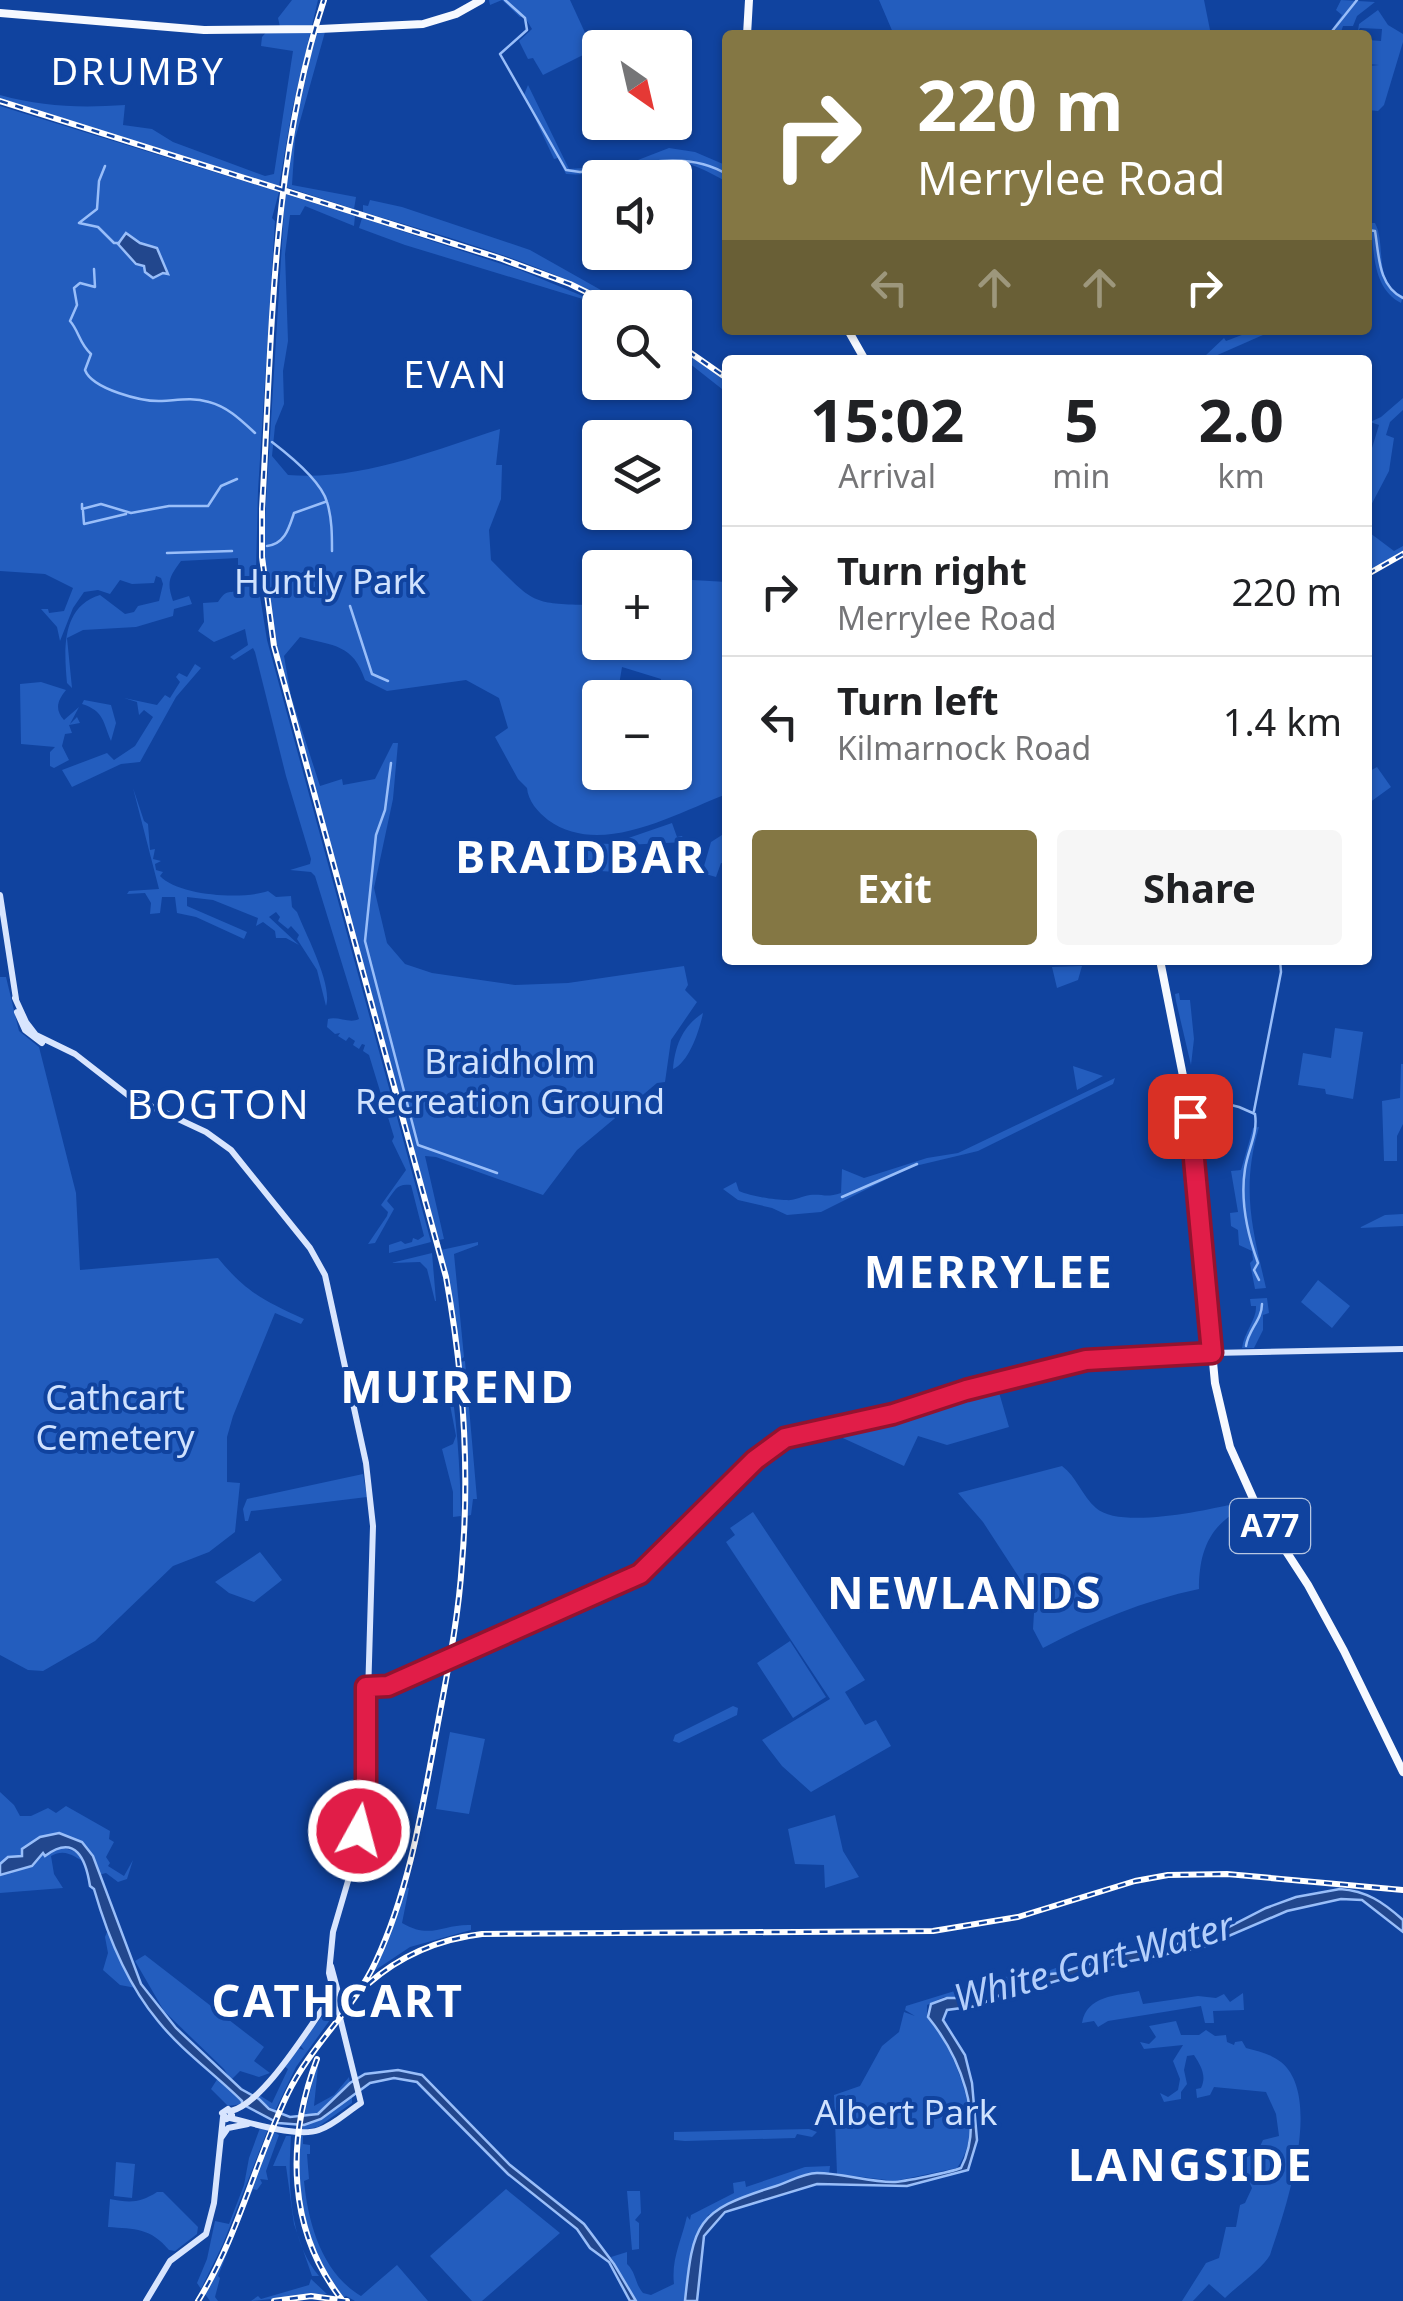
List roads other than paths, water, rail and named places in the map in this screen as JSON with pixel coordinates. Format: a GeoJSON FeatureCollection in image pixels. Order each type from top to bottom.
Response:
{"type":"FeatureCollection","features":[{"type":"Feature","properties":{"kind":"main road"},"geometry":{"type":"LineString","coordinates":[[0,13],[204,30],[320,29],[423,24],[456,14],[481,0]]}},
{"type":"Feature","properties":{"kind":"main road"},"geometry":{"type":"LineString","coordinates":[[747,30],[750,0]]}},
{"type":"Feature","properties":{"kind":"main road"},"geometry":{"type":"LineString","coordinates":[[0,895],[16,998],[33,1032],[68,1050],[129,1096],[206,1132],[231,1150],[320,1263],[368,1479],[373,1576],[364,1804],[353,1864],[333,1932],[329,1972],[332,2000],[355,2072]]}},
{"type":"Feature","properties":{"kind":"main road","name":"A77"},"geometry":{"type":"LineString","coordinates":[[1161,965],[1188,1102],[1220,1409],[1237,1466],[1256,1504],[1320,1606],[1403,1772]]}},
{"type":"Feature","properties":{"kind":"main road"},"geometry":{"type":"LineString","coordinates":[[366,1705],[386,1688],[640,1574],[755,1460],[785,1438],[893,1414],[966,1390],[1086,1360],[1212,1353],[1403,1350]]}},
{"type":"Feature","properties":{"kind":"main road"},"geometry":{"type":"LineString","coordinates":[[366,1690],[386,1688]]}},
{"type":"Feature","properties":{"kind":"main road"},"geometry":{"type":"LineString","coordinates":[[228,2116],[290,2132],[311,2132],[327,2127],[360,2100],[331,1965]]}},
{"type":"Feature","properties":{"kind":"main road"},"geometry":{"type":"LineString","coordinates":[[332,2000],[342,2010]]}},
{"type":"Feature","properties":{"kind":"main road"},"geometry":{"type":"LineString","coordinates":[[146,2301],[170,2261],[206,2234],[214,2202],[220,2136],[228,2116],[258,2093],[332,2000]]}},
{"type":"Feature","properties":{"kind":"main road"},"geometry":{"type":"LineString","coordinates":[[243,2107],[242,2117],[251,2123]]}},
{"type":"Feature","properties":{"kind":"main road"},"geometry":{"type":"LineString","coordinates":[[220,2136],[228,2128],[251,2123]]}},
{"type":"Feature","properties":{"kind":"waterway"},"geometry":{"type":"LineString","coordinates":[[505,0],[525,18],[527,30],[500,54],[566,170],[580,172],[675,160],[722,172]]}},
{"type":"Feature","properties":{"kind":"waterway"},"geometry":{"type":"LineString","coordinates":[[1333,30],[1357,0]]}},
{"type":"Feature","properties":{"kind":"waterway"},"geometry":{"type":"LineString","coordinates":[[105,166],[99,181],[97,209],[79,223],[98,227],[114,243],[119,243]]}},
{"type":"Feature","properties":{"kind":"waterway"},"geometry":{"type":"LineString","coordinates":[[1372,231],[1384,278],[1403,298]]}},
{"type":"Feature","properties":{"kind":"waterway"},"geometry":{"type":"LineString","coordinates":[[94,269],[95,287],[80,283],[74,288],[77,305],[70,321],[91,354],[85,370],[89,377],[119,393],[143,399],[216,404],[255,433]]}},
{"type":"Feature","properties":{"kind":"waterway"},"geometry":{"type":"LineString","coordinates":[[272,442],[304,469],[324,494],[330,514],[332,551]]}},
{"type":"Feature","properties":{"kind":"waterway"},"geometry":{"type":"LineString","coordinates":[[82,504],[82,509],[101,504],[131,513],[169,506],[208,506],[221,486],[237,479]]}},
{"type":"Feature","properties":{"kind":"waterway"},"geometry":{"type":"LineString","coordinates":[[267,546],[282,539],[294,513],[325,502]]}},
{"type":"Feature","properties":{"kind":"waterway"},"geometry":{"type":"LineString","coordinates":[[83,511],[84,524],[126,514]]}},
{"type":"Feature","properties":{"kind":"waterway"},"geometry":{"type":"LineString","coordinates":[[167,553],[232,551]]}},
{"type":"Feature","properties":{"kind":"waterway"},"geometry":{"type":"LineString","coordinates":[[350,606],[372,674],[388,681]]}},
{"type":"Feature","properties":{"kind":"waterway"},"geometry":{"type":"LineString","coordinates":[[391,763],[385,810],[376,835],[365,941],[418,1145],[497,1173]]}},
{"type":"Feature","properties":{"kind":"waterway"},"geometry":{"type":"LineString","coordinates":[[1254,1111],[1280,965]]}},
{"type":"Feature","properties":{"kind":"waterway"},"geometry":{"type":"LineString","coordinates":[[1195,1096],[1255,1114],[1243,1193],[1258,1263],[1254,1270],[1259,1280]]}},
{"type":"Feature","properties":{"kind":"waterway"},"geometry":{"type":"LineString","coordinates":[[842,1197],[917,1164]]}},
{"type":"Feature","properties":{"kind":"waterway"},"geometry":{"type":"LineString","coordinates":[[1246,1346],[1262,1304]]}},
{"type":"Feature","properties":{"kind":"railway"},"geometry":{"type":"LineString","coordinates":[[198,2301],[224,2251],[288,2093],[367,1978],[396,1910],[417,1831],[450,1657],[464,1527],[463,1420],[446,1277],[274,646],[262,557],[272,316],[284,187],[293,123],[324,0]]}},
{"type":"Feature","properties":{"kind":"railway"},"geometry":{"type":"LineString","coordinates":[[0,101],[502,259],[582,290]]}},
{"type":"Feature","properties":{"kind":"railway"},"geometry":{"type":"LineString","coordinates":[[692,354],[722,375]]}},
{"type":"Feature","properties":{"kind":"railway"},"geometry":{"type":"LineString","coordinates":[[1372,572],[1403,554]]}},
{"type":"Feature","properties":{"kind":"railway"},"geometry":{"type":"LineString","coordinates":[[368,1984],[422,1950],[482,1934],[933,1931],[1018,1917],[1135,1881],[1168,1875],[1227,1874],[1403,1890]]}},
{"type":"Feature","properties":{"kind":"railway"},"geometry":{"type":"LineString","coordinates":[[317,2059],[300,2122],[297,2184],[311,2245],[343,2301]]}},
{"type":"Feature","properties":{"kind":"railway"},"geometry":{"type":"LineString","coordinates":[[274,2301],[311,2296],[347,2301]]}},
{"type":"Feature","properties":{"kind":"district","name":"DRUMBY"},"geometry":{"type":"Point","coordinates":[138,72]}},
{"type":"Feature","properties":{"kind":"district","name":"EVAN"},"geometry":{"type":"Point","coordinates":[456,375]}},
{"type":"Feature","properties":{"kind":"district","name":"BRAIDBAR"},"geometry":{"type":"Point","coordinates":[581,857]}},
{"type":"Feature","properties":{"kind":"district","name":"BOGTON"},"geometry":{"type":"Point","coordinates":[219,1105]}},
{"type":"Feature","properties":{"kind":"district","name":"MERRYLEE"},"geometry":{"type":"Point","coordinates":[989,1272]}},
{"type":"Feature","properties":{"kind":"district","name":"MUIREND"},"geometry":{"type":"Point","coordinates":[458,1387]}},
{"type":"Feature","properties":{"kind":"district","name":"NEWLANDS"},"geometry":{"type":"Point","coordinates":[965,1593]}},
{"type":"Feature","properties":{"kind":"district","name":"CATHCART"},"geometry":{"type":"Point","coordinates":[338,2001]}},
{"type":"Feature","properties":{"kind":"district","name":"LANGSIDE"},"geometry":{"type":"Point","coordinates":[1191,2165]}},
{"type":"Feature","properties":{"kind":"park label","name":"Huntly Park"},"geometry":{"type":"Point","coordinates":[330,582]}},
{"type":"Feature","properties":{"kind":"park label","name":"Braidholm Recreation Ground"},"geometry":{"type":"Point","coordinates":[510,1082]}},
{"type":"Feature","properties":{"kind":"park label","name":"Cathcart Cemetery"},"geometry":{"type":"Point","coordinates":[115,1418]}},
{"type":"Feature","properties":{"kind":"park label","name":"Albert Park"},"geometry":{"type":"Point","coordinates":[906,2113]}},
{"type":"Feature","properties":{"kind":"water label","name":"White Cart Water"},"geometry":{"type":"Point","coordinates":[1094,1962]}}]}
